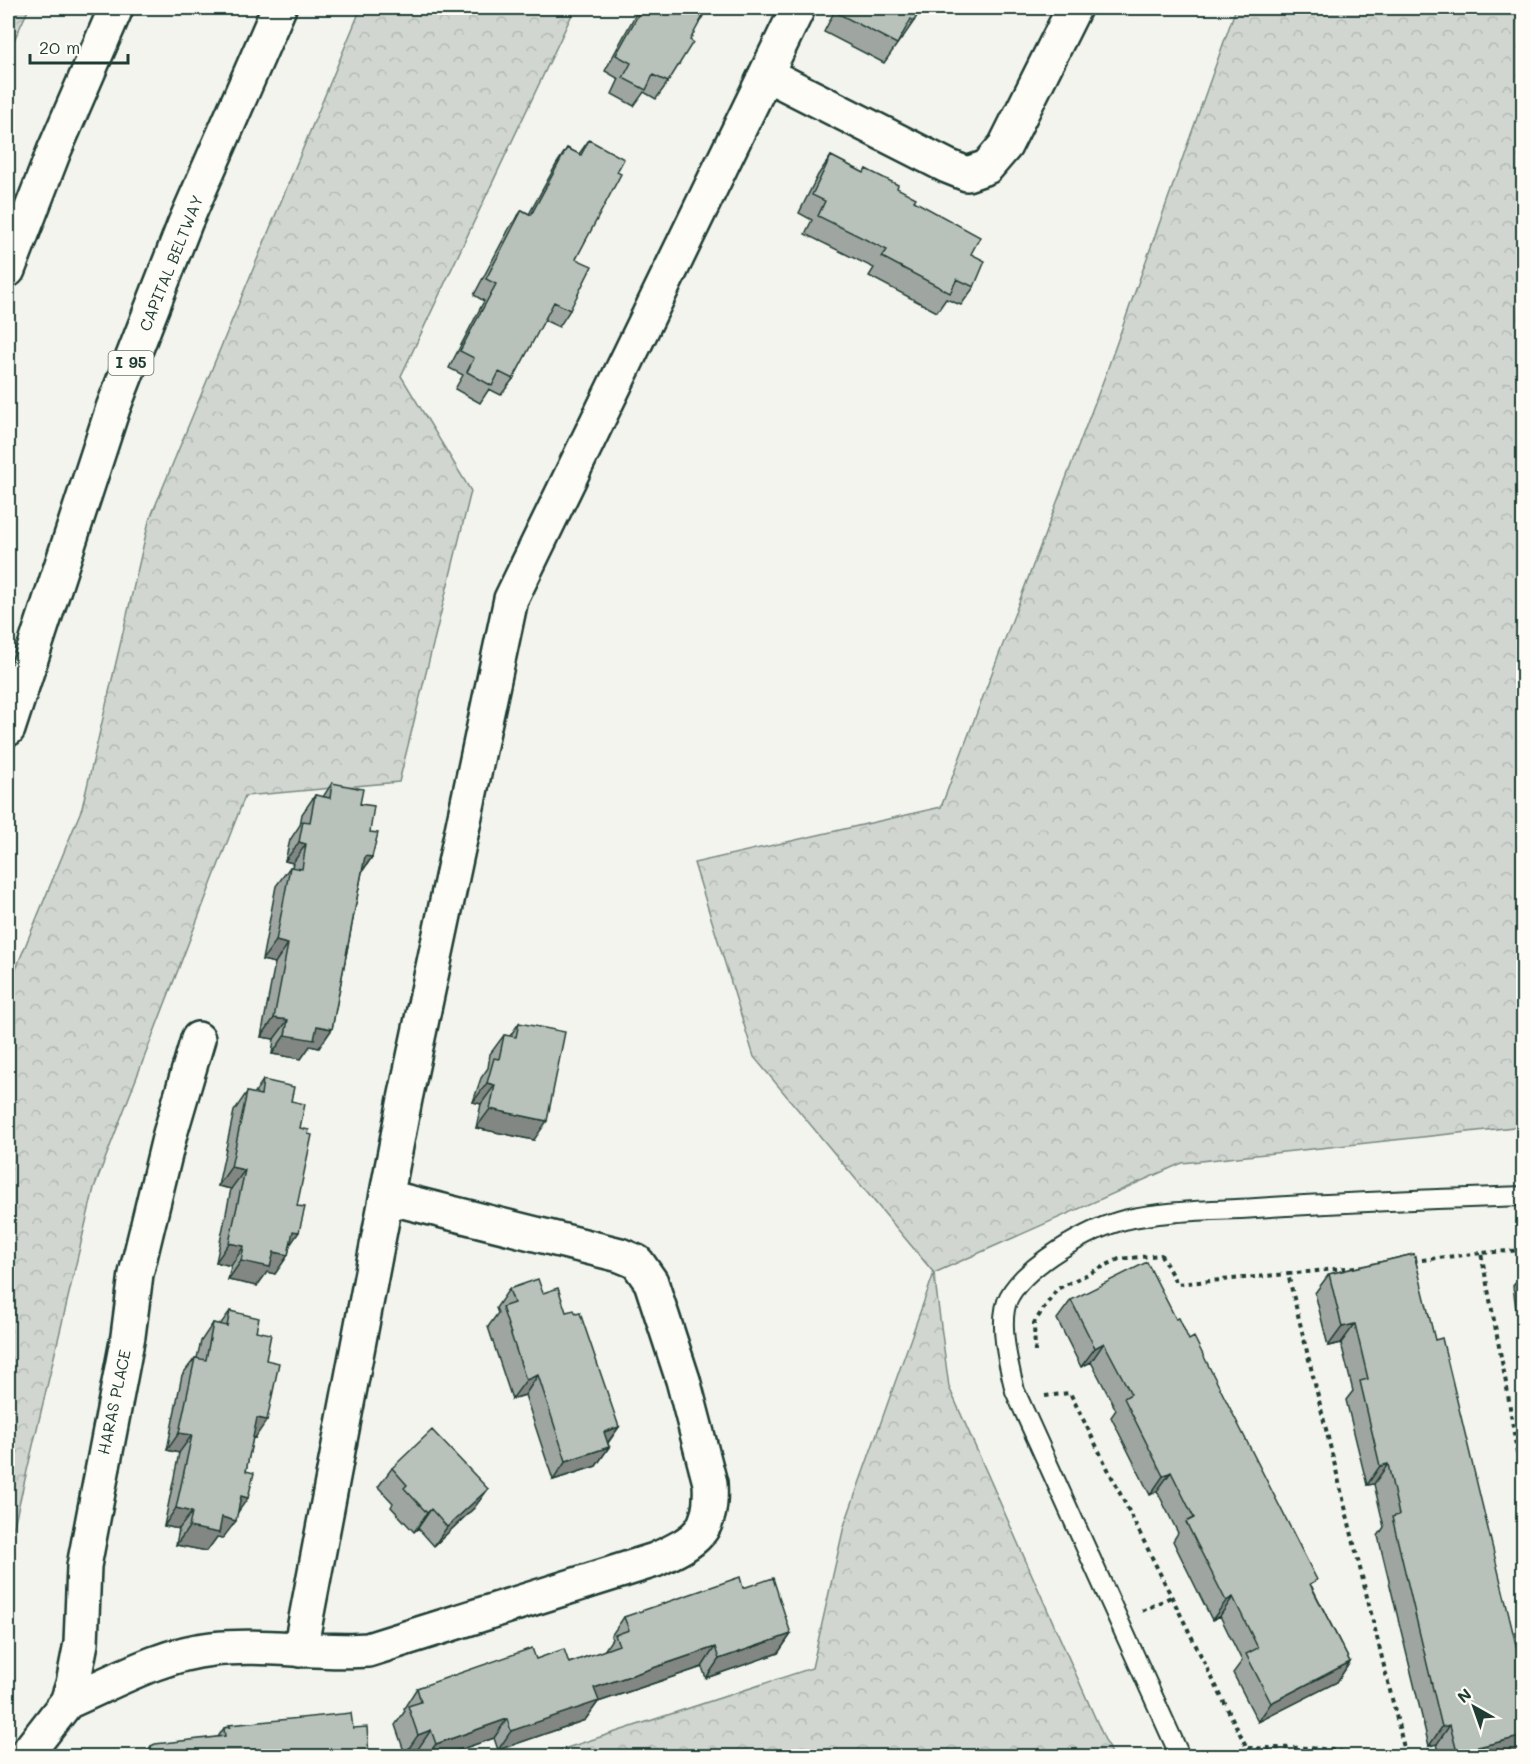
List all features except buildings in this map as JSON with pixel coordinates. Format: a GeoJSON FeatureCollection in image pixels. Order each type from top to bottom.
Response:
{"type":"FeatureCollection","features":[{"type":"Feature","properties":{"kind":"main road"},"geometry":{"type":"LineString","coordinates":[[8,270],[54,151],[116,8]]}},
{"type":"Feature","properties":{"kind":"main road","name":"CAPITAL BELTWAY"},"geometry":{"type":"LineString","coordinates":[[8,729],[113,408],[185,224],[279,8]]}},
{"type":"Feature","properties":{"kind":"main road"},"geometry":{"type":"LineString","coordinates":[[300,1650],[408,1087],[510,599],[798,8]]}},
{"type":"Feature","properties":{"kind":"main road"},"geometry":{"type":"LineString","coordinates":[[766,74],[946,166],[968,174],[987,167],[1005,146],[1066,10]]}},
{"type":"Feature","properties":{"kind":"main road","name":"HARAS PLACE"},"geometry":{"type":"LineString","coordinates":[[25,1756],[67,1702],[74,1684],[81,1642],[84,1566],[104,1450],[128,1336],[136,1274],[170,1134],[198,1039]]}},
{"type":"Feature","properties":{"kind":"main road"},"geometry":{"type":"LineString","coordinates":[[67,1702],[176,1655],[213,1648],[368,1650],[655,1560],[687,1546],[706,1527],[711,1503],[710,1483],[666,1326],[651,1282],[637,1262],[620,1255],[387,1197]]}},
{"type":"Feature","properties":{"kind":"lane"},"geometry":{"type":"LineString","coordinates":[[1180,1756],[1016,1391],[1008,1365],[1005,1317],[1009,1297],[1025,1279],[1058,1251],[1089,1233],[1125,1220],[1188,1212],[1362,1201],[1524,1196]]}},
{"type":"Feature","properties":{"kind":"path"},"geometry":{"type":"LineString","coordinates":[[1402,1262],[1524,1250]]}},
{"type":"Feature","properties":{"kind":"path"},"geometry":{"type":"LineString","coordinates":[[1481,1253],[1508,1388],[1524,1499]]}},
{"type":"Feature","properties":{"kind":"path"},"geometry":{"type":"LineString","coordinates":[[1035,1354],[1034,1323],[1057,1289],[1119,1258],[1161,1255],[1177,1284],[1368,1266]]}},
{"type":"Feature","properties":{"kind":"path"},"geometry":{"type":"LineString","coordinates":[[1288,1274],[1406,1756]]}},
{"type":"Feature","properties":{"kind":"path"},"geometry":{"type":"LineString","coordinates":[[1040,1396],[1070,1393],[1247,1748],[1247,1756]]}},
{"type":"Feature","properties":{"kind":"path"},"geometry":{"type":"LineString","coordinates":[[1247,1748],[1314,1749],[1357,1756]]}},
{"type":"Feature","properties":{"kind":"green space"},"geometry":{"type":"Polygon","coordinates":[[[8,8],[29,8],[8,53],[8,8]]]}},
{"type":"Feature","properties":{"kind":"green space"},"geometry":{"type":"Polygon","coordinates":[[[361,8],[575,8],[401,376],[471,491],[399,782],[245,796],[94,1188],[8,1551],[8,988],[82,808],[149,521],[361,8]]]}},
{"type":"Feature","properties":{"kind":"green space"},"geometry":{"type":"Polygon","coordinates":[[[1236,8],[1523,8],[1523,1126],[1182,1163],[934,1273],[754,1057],[694,863],[941,807],[1105,376],[1236,8]]]}},
{"type":"Feature","properties":{"kind":"green space"},"geometry":{"type":"Polygon","coordinates":[[[934,1273],[949,1387],[1112,1756],[542,1756],[812,1668],[844,1526],[934,1273]]]}}]}
